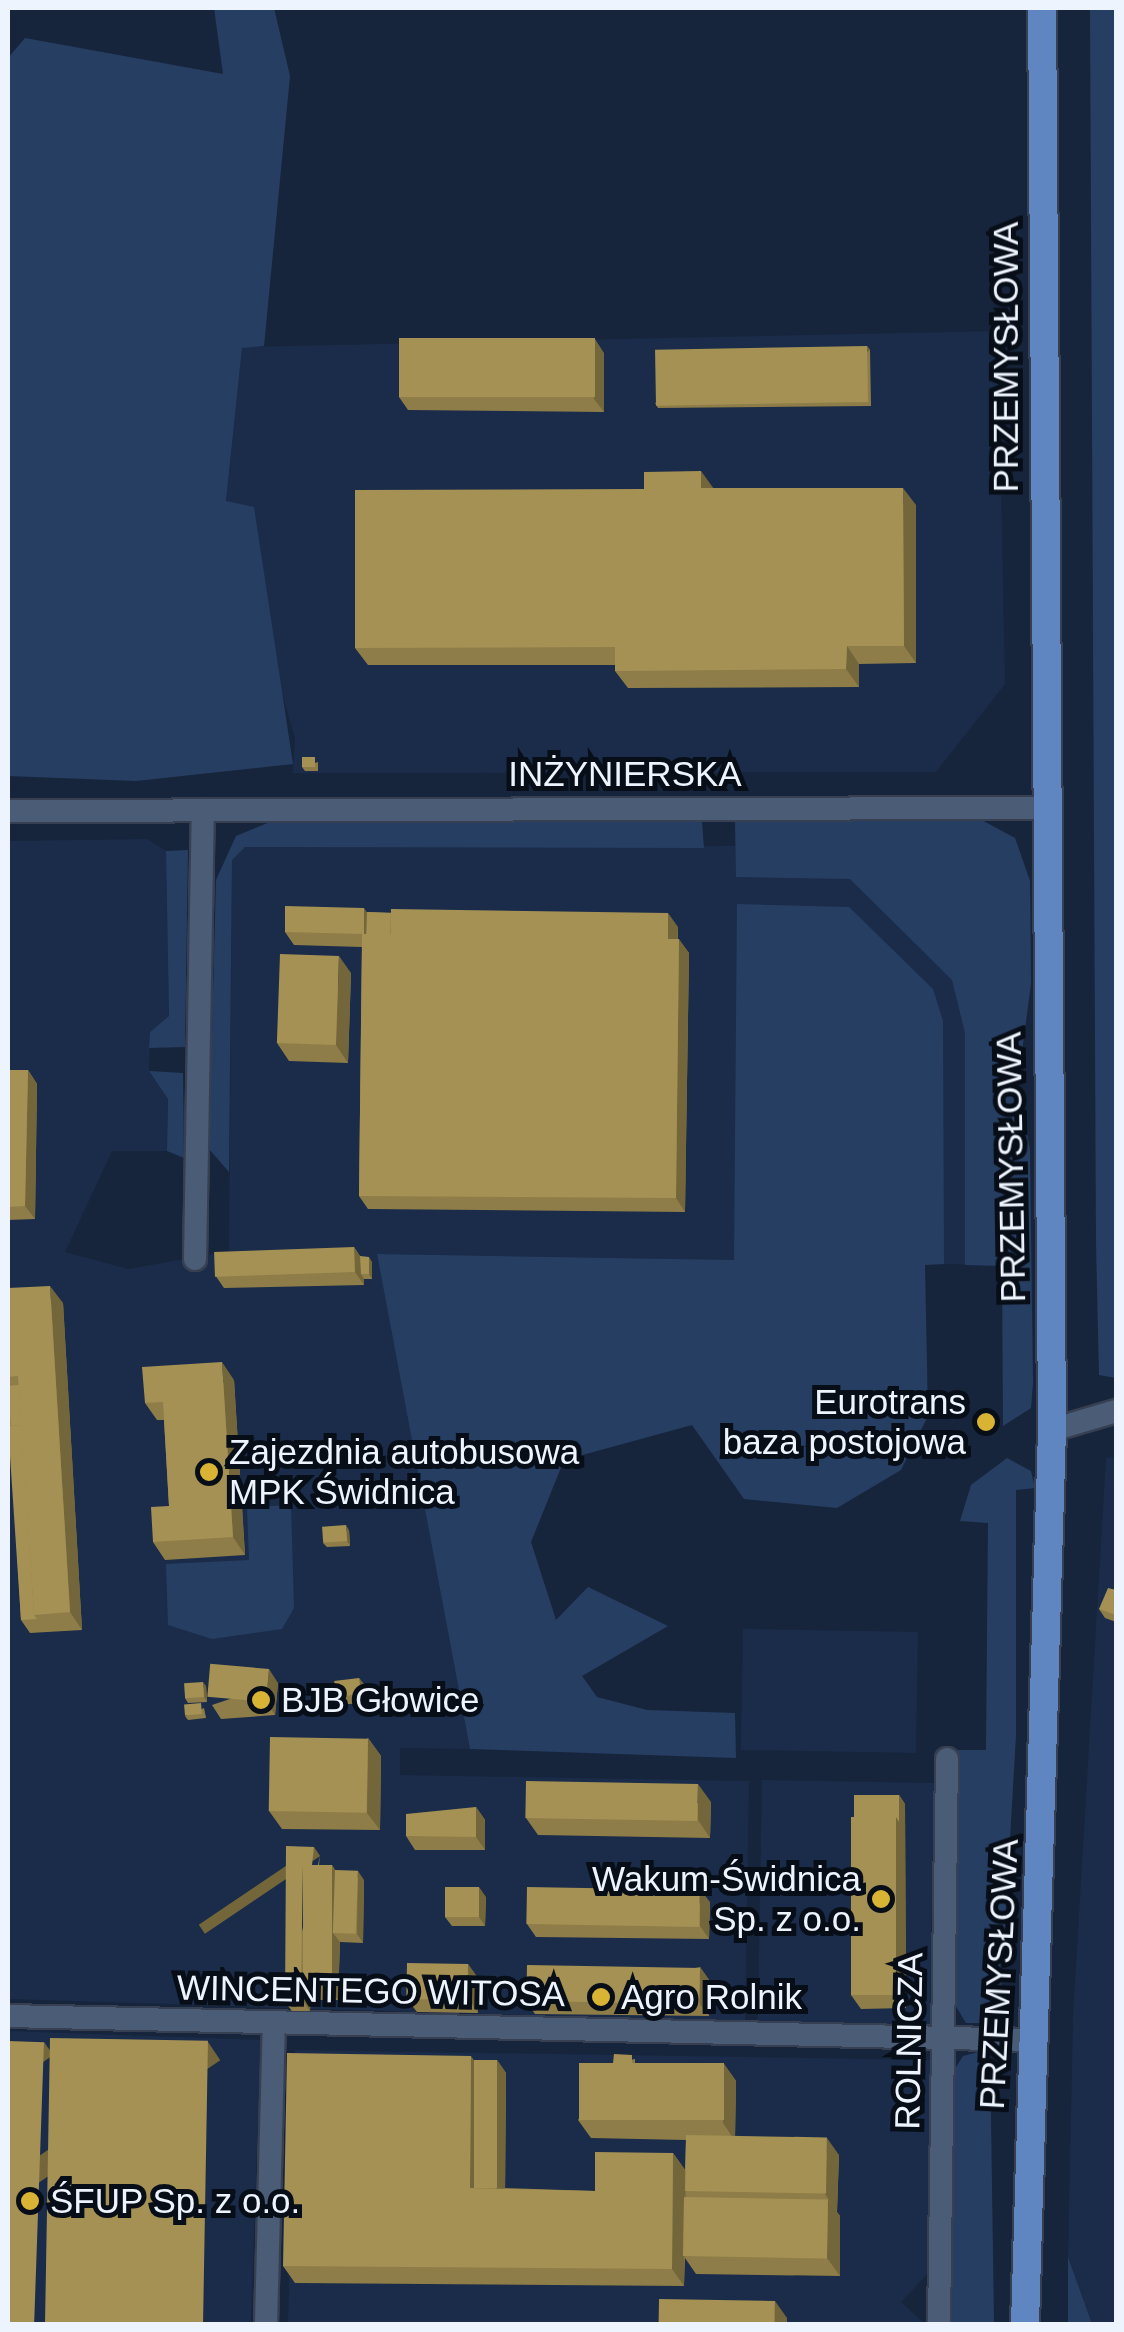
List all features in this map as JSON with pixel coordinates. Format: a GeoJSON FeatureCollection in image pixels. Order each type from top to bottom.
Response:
{"type":"FeatureCollection","features":[{"type":"Feature","properties":{"kind":"main road","name":"PRZEMYSŁOWA"},"geometry":{"type":"LineString","coordinates":[[1025,2324],[1052,1430],[1042,8]]}},
{"type":"Feature","properties":{"kind":"street","name":"INŻYNIERSKA"},"geometry":{"type":"LineString","coordinates":[[8,810],[1046,808]]}},
{"type":"Feature","properties":{"kind":"street"},"geometry":{"type":"LineString","coordinates":[[194,1259],[203,810]]}},
{"type":"Feature","properties":{"kind":"street"},"geometry":{"type":"LineString","coordinates":[[1052,1430],[1116,1411]]}},
{"type":"Feature","properties":{"kind":"street","name":"ROLNICZA"},"geometry":{"type":"LineString","coordinates":[[938,2324],[947,1759]]}},
{"type":"Feature","properties":{"kind":"street","name":"WINCENTEGO WITOSA"},"geometry":{"type":"LineString","coordinates":[[8,2016],[274,2027],[1032,2040]]}},
{"type":"Feature","properties":{"kind":"street"},"geometry":{"type":"LineString","coordinates":[[266,2324],[274,2027]]}},
{"type":"Feature","properties":{"kind":"shaded area"},"geometry":{"type":"Polygon","coordinates":[[[214,8],[274,8],[290,76],[264,346],[242,348],[226,501],[254,507],[293,764],[136,781],[8,776],[8,58],[25,38],[223,74],[214,8]]]}},
{"type":"Feature","properties":{"kind":"shaded area"},"geometry":{"type":"Polygon","coordinates":[[[1090,8],[1116,8],[1116,1378],[1099,1375],[1096,1242],[1090,8]]]}},
{"type":"Feature","properties":{"kind":"shaded area"},"geometry":{"type":"Polygon","coordinates":[[[998,331],[1005,684],[936,772],[293,773],[295,738],[226,502],[242,347],[998,331]]]}},
{"type":"Feature","properties":{"kind":"shaded area"},"geometry":{"type":"Polygon","coordinates":[[[1111,446],[1116,446],[1115,1300],[1111,446]]]}},
{"type":"Feature","properties":{"kind":"shaded area"},"geometry":{"type":"Polygon","coordinates":[[[976,817],[1015,838],[1030,881],[1031,983],[1018,1083],[1030,1150],[1033,1383],[1031,1408],[1003,1426],[1002,1266],[965,1265],[965,1033],[952,980],[850,879],[736,877],[735,821],[976,817]]]}},
{"type":"Feature","properties":{"kind":"shaded area"},"geometry":{"type":"Polygon","coordinates":[[[270,822],[702,822],[704,848],[245,847],[232,860],[229,1172],[209,1149],[216,880],[236,836],[270,822]]]}},
{"type":"Feature","properties":{"kind":"shaded area"},"geometry":{"type":"Polygon","coordinates":[[[147,839],[166,851],[169,1016],[150,1032],[149,1071],[168,1099],[167,1151],[112,1151],[65,1252],[128,1269],[229,1251],[232,860],[245,847],[735,846],[1000,914],[1002,1265],[377,1254],[470,1749],[400,1748],[400,1775],[749,1781],[745,2022],[8,1999],[8,841],[147,839]]]}},
{"type":"Feature","properties":{"kind":"shaded area"},"geometry":{"type":"Polygon","coordinates":[[[188,850],[185,1047],[149,1048],[150,1032],[169,1016],[166,851],[188,850]]]}},
{"type":"Feature","properties":{"kind":"shaded area"},"geometry":{"type":"Polygon","coordinates":[[[737,904],[849,907],[933,989],[943,1021],[944,1264],[925,1265],[928,1416],[901,1470],[837,1508],[744,1499],[692,1425],[564,1460],[531,1542],[556,1620],[588,1587],[668,1626],[582,1676],[597,1697],[647,1710],[735,1713],[736,1758],[470,1749],[377,1254],[734,1260],[737,904]]]}},
{"type":"Feature","properties":{"kind":"shaded area"},"geometry":{"type":"Polygon","coordinates":[[[149,1071],[183,1073],[184,1158],[167,1151],[168,1099],[149,1071]]]}},
{"type":"Feature","properties":{"kind":"shaded area"},"geometry":{"type":"Polygon","coordinates":[[[1116,1457],[1116,2324],[1092,2324],[1068,2257],[1073,2017],[1106,1458],[1116,1457]]]}},
{"type":"Feature","properties":{"kind":"shaded area"},"geometry":{"type":"Polygon","coordinates":[[[1007,1458],[1031,1471],[1035,1488],[1016,1490],[1016,1735],[1001,1994],[992,2023],[966,2023],[954,2003],[956,1750],[986,1750],[988,1523],[960,1521],[971,1485],[1007,1458]]]}},
{"type":"Feature","properties":{"kind":"shaded area"},"geometry":{"type":"Polygon","coordinates":[[[291,1505],[294,1608],[282,1629],[212,1639],[168,1625],[166,1564],[249,1560],[247,1507],[291,1505]]]}},
{"type":"Feature","properties":{"kind":"shaded area"},"geometry":{"type":"Polygon","coordinates":[[[743,1629],[918,1632],[916,1753],[741,1750],[743,1629]]]}},
{"type":"Feature","properties":{"kind":"shaded area"},"geometry":{"type":"Polygon","coordinates":[[[762,1780],[934,1783],[930,2025],[758,2022],[762,1780]]]}},
{"type":"Feature","properties":{"kind":"shaded area","name":"ŚFUP Sp. z o.o."},"geometry":{"type":"Polygon","coordinates":[[[8,2031],[261,2040],[251,2324],[8,2324],[8,2031]]]}},
{"type":"Feature","properties":{"kind":"shaded area"},"geometry":{"type":"Polygon","coordinates":[[[990,2049],[994,2324],[949,2324],[951,2075],[963,2056],[990,2049]]]}},
{"type":"Feature","properties":{"kind":"shaded area"},"geometry":{"type":"Polygon","coordinates":[[[295,2050],[932,2060],[930,2271],[901,2302],[925,2324],[288,2324],[295,2050]]]}},
{"type":"Feature","properties":{"kind":"shaded area"},"geometry":{"type":"Polygon","coordinates":[[[1068,2257],[1092,2324],[1068,2324],[1068,2257]]]}},
{"type":"Feature","properties":{"kind":"building"},"geometry":{"type":"Polygon","coordinates":[[[399,338],[595,338],[595,397],[399,397],[399,338]]]}},
{"type":"Feature","properties":{"kind":"building"},"geometry":{"type":"Polygon","coordinates":[[[867,346],[868,402],[656,406],[655,350],[867,346]]]}},
{"type":"Feature","properties":{"kind":"building"},"geometry":{"type":"Polygon","coordinates":[[[701,471],[701,488],[903,488],[904,646],[847,646],[846,669],[615,671],[615,647],[355,648],[355,490],[644,489],[644,472],[701,471]]]}},
{"type":"Feature","properties":{"kind":"building"},"geometry":{"type":"Polygon","coordinates":[[[302,757],[315,757],[315,767],[302,767],[302,757]]]}},
{"type":"Feature","properties":{"kind":"building"},"geometry":{"type":"Polygon","coordinates":[[[285,906],[364,908],[364,934],[391,934],[391,909],[668,913],[668,939],[679,939],[676,1198],[359,1196],[362,934],[285,932],[285,906]]]}},
{"type":"Feature","properties":{"kind":"building"},"geometry":{"type":"Polygon","coordinates":[[[367,912],[391,913],[390,935],[366,934],[367,912]]]}},
{"type":"Feature","properties":{"kind":"building"},"geometry":{"type":"Polygon","coordinates":[[[280,954],[339,956],[336,1045],[277,1043],[280,954]]]}},
{"type":"Feature","properties":{"kind":"building"},"geometry":{"type":"Polygon","coordinates":[[[8,1070],[28,1070],[25,1206],[8,1207],[8,1070]]]}},
{"type":"Feature","properties":{"kind":"building"},"geometry":{"type":"Polygon","coordinates":[[[354,1247],[355,1272],[215,1277],[214,1252],[354,1247]]]}},
{"type":"Feature","properties":{"kind":"building"},"geometry":{"type":"Polygon","coordinates":[[[360,1256],[369,1257],[369,1274],[361,1274],[360,1256]]]}},
{"type":"Feature","properties":{"kind":"building"},"geometry":{"type":"Polygon","coordinates":[[[50,1286],[70,1612],[34,1615],[18,1376],[8,1377],[8,1288],[50,1286]]]}},
{"type":"Feature","properties":{"kind":"building","name":"Zajezdnia autobusowa MPK Świdnica"},"geometry":{"type":"Polygon","coordinates":[[[222,1362],[233,1537],[153,1542],[151,1507],[169,1506],[163,1402],[145,1403],[142,1367],[222,1362]]]}},
{"type":"Feature","properties":{"kind":"building"},"geometry":{"type":"Polygon","coordinates":[[[19,1385],[22,1425],[11,1426],[8,1386],[19,1385]]]}},
{"type":"Feature","properties":{"kind":"building"},"geometry":{"type":"Polygon","coordinates":[[[975,1413],[990,1413],[990,1422],[975,1422],[975,1413]]]}},
{"type":"Feature","properties":{"kind":"building"},"geometry":{"type":"Polygon","coordinates":[[[22,1425],[37,1619],[21,1620],[8,1426],[22,1425]]]}},
{"type":"Feature","properties":{"kind":"building"},"geometry":{"type":"Polygon","coordinates":[[[346,1525],[347,1541],[323,1543],[322,1527],[346,1525]]]}},
{"type":"Feature","properties":{"kind":"building"},"geometry":{"type":"Polygon","coordinates":[[[1108,1588],[1116,1590],[1116,1615],[1099,1609],[1108,1588]]]}},
{"type":"Feature","properties":{"kind":"building"},"geometry":{"type":"Polygon","coordinates":[[[210,1664],[269,1669],[266,1702],[207,1697],[210,1664]]]}},
{"type":"Feature","properties":{"kind":"building"},"geometry":{"type":"Polygon","coordinates":[[[359,1678],[361,1694],[336,1697],[334,1681],[359,1678]]]}},
{"type":"Feature","properties":{"kind":"building"},"geometry":{"type":"Polygon","coordinates":[[[203,1682],[204,1697],[185,1698],[184,1683],[203,1682]]]}},
{"type":"Feature","properties":{"kind":"building"},"geometry":{"type":"Polygon","coordinates":[[[327,1688],[334,1688],[338,1700],[328,1701],[327,1688]]]}},
{"type":"Feature","properties":{"kind":"building"},"geometry":{"type":"Polygon","coordinates":[[[201,1703],[202,1714],[185,1715],[184,1704],[201,1703]]]}},
{"type":"Feature","properties":{"kind":"building"},"geometry":{"type":"Polygon","coordinates":[[[270,1737],[368,1739],[367,1813],[269,1811],[270,1737]]]}},
{"type":"Feature","properties":{"kind":"building"},"geometry":{"type":"Polygon","coordinates":[[[526,1781],[698,1784],[697,1821],[525,1818],[526,1781]]]}},
{"type":"Feature","properties":{"kind":"building"},"geometry":{"type":"Polygon","coordinates":[[[854,1795],[899,1795],[899,1822],[896,1817],[854,1817],[854,1795]]]}},
{"type":"Feature","properties":{"kind":"building"},"geometry":{"type":"Polygon","coordinates":[[[476,1807],[476,1837],[406,1836],[406,1814],[476,1807]]]}},
{"type":"Feature","properties":{"kind":"building"},"geometry":{"type":"Polygon","coordinates":[[[851,1817],[896,1817],[896,1995],[851,1995],[851,1817]]]}},
{"type":"Feature","properties":{"kind":"building"},"geometry":{"type":"Polygon","coordinates":[[[286,1846],[314,1847],[312,1865],[303,1865],[304,2002],[285,2002],[286,1846]]]}},
{"type":"Feature","properties":{"kind":"building"},"geometry":{"type":"Polygon","coordinates":[[[303,1865],[332,1865],[332,1986],[303,1986],[303,1865]]]}},
{"type":"Feature","properties":{"kind":"building"},"geometry":{"type":"Polygon","coordinates":[[[335,1870],[358,1871],[356,1934],[333,1933],[335,1870]]]}},
{"type":"Feature","properties":{"kind":"building"},"geometry":{"type":"Polygon","coordinates":[[[445,1887],[479,1887],[479,1917],[445,1917],[445,1887]]]}},
{"type":"Feature","properties":{"kind":"building"},"geometry":{"type":"Polygon","coordinates":[[[527,1887],[700,1890],[699,1927],[526,1924],[527,1887]]]}},
{"type":"Feature","properties":{"kind":"building"},"geometry":{"type":"Polygon","coordinates":[[[407,1963],[468,1964],[467,2000],[406,1999],[407,1963]]]}},
{"type":"Feature","properties":{"kind":"building"},"geometry":{"type":"Polygon","coordinates":[[[527,1965],[700,1968],[699,2004],[526,2001],[527,1965]]]}},
{"type":"Feature","properties":{"kind":"building","name":"ŚFUP Sp. z o.o."},"geometry":{"type":"Polygon","coordinates":[[[50,2038],[208,2041],[203,2324],[45,2324],[50,2038]]]}},
{"type":"Feature","properties":{"kind":"building","name":"ŚFUP Sp. z o.o."},"geometry":{"type":"Polygon","coordinates":[[[8,2041],[44,2042],[34,2324],[8,2324],[8,2041]]]}},
{"type":"Feature","properties":{"kind":"building"},"geometry":{"type":"Polygon","coordinates":[[[287,2053],[471,2056],[470,2188],[595,2191],[595,2152],[673,2153],[672,2269],[283,2266],[287,2053]]]}},
{"type":"Feature","properties":{"kind":"building"},"geometry":{"type":"Polygon","coordinates":[[[614,2054],[632,2055],[632,2063],[613,2063],[614,2054]]]}},
{"type":"Feature","properties":{"kind":"building"},"geometry":{"type":"Polygon","coordinates":[[[474,2060],[497,2060],[497,2188],[474,2188],[474,2060]]]}},
{"type":"Feature","properties":{"kind":"building"},"geometry":{"type":"Polygon","coordinates":[[[579,2063],[724,2063],[724,2120],[579,2120],[579,2063]]]}},
{"type":"Feature","properties":{"kind":"building"},"geometry":{"type":"Polygon","coordinates":[[[686,2135],[827,2137],[826,2193],[685,2191],[686,2135]]]}},
{"type":"Feature","properties":{"kind":"building"},"geometry":{"type":"Polygon","coordinates":[[[684,2197],[828,2200],[827,2259],[683,2256],[684,2197]]]}},
{"type":"Feature","properties":{"kind":"building"},"geometry":{"type":"Polygon","coordinates":[[[659,2299],[775,2301],[775,2324],[659,2324],[659,2299]]]}},
{"type":"Feature","properties":{"kind":"place","name":"Eurotrans baza postojowa"},"geometry":{"type":"Point","coordinates":[986,1422]}},
{"type":"Feature","properties":{"kind":"place","name":"Zajezdnia autobusowa MPK Świdnica"},"geometry":{"type":"Point","coordinates":[209,1472]}},
{"type":"Feature","properties":{"kind":"place","name":"BJB Głowice"},"geometry":{"type":"Point","coordinates":[261,1700]}},
{"type":"Feature","properties":{"kind":"place","name":"Wakum-Świdnica Sp. z o.o."},"geometry":{"type":"Point","coordinates":[881,1899]}},
{"type":"Feature","properties":{"kind":"place","name":"Agro Rolnik"},"geometry":{"type":"Point","coordinates":[601,1997]}},
{"type":"Feature","properties":{"kind":"place","name":"ŚFUP Sp. z o.o."},"geometry":{"type":"Point","coordinates":[30,2201]}}]}
